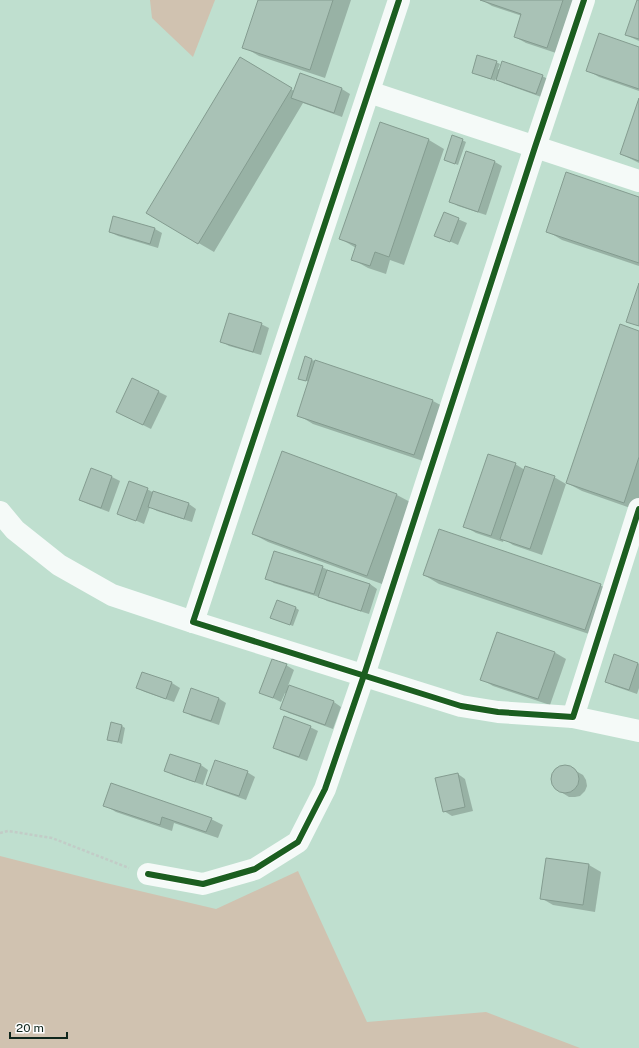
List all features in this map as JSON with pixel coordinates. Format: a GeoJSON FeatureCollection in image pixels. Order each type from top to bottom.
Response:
{"type":"FeatureCollection","features":[{"type":"Feature","properties":{"kind":"street"},"geometry":{"type":"LineString","coordinates":[[193,622],[399,0]]}},
{"type":"Feature","properties":{"kind":"street"},"geometry":{"type":"LineString","coordinates":[[148,874],[203,884],[255,869],[298,842],[325,789],[364,675],[584,0]]}},
{"type":"Feature","properties":{"kind":"street"},"geometry":{"type":"LineString","coordinates":[[369,92],[639,181]]}},
{"type":"Feature","properties":{"kind":"street"},"geometry":{"type":"LineString","coordinates":[[573,717],[639,509]]}},
{"type":"Feature","properties":{"kind":"street"},"geometry":{"type":"LineString","coordinates":[[0,512],[15,530],[59,565],[112,595],[461,706],[498,712],[573,717],[639,731]]}},
{"type":"Feature","properties":{"kind":"path"},"geometry":{"type":"LineString","coordinates":[[0,833],[8,831],[52,838],[148,874]]}},
{"type":"Feature","properties":{"kind":"shaded area"},"geometry":{"type":"Polygon","coordinates":[[[150,0],[215,0],[193,57],[152,18],[150,0]]]}},
{"type":"Feature","properties":{"kind":"shaded area"},"geometry":{"type":"Polygon","coordinates":[[[0,856],[216,909],[298,871],[367,1022],[486,1012],[580,1048],[0,1048],[0,856]]]}},
{"type":"Feature","properties":{"kind":"building"},"geometry":{"type":"Polygon","coordinates":[[[258,0],[333,0],[310,70],[242,48],[258,0]]]}},
{"type":"Feature","properties":{"kind":"building"},"geometry":{"type":"Polygon","coordinates":[[[480,0],[563,0],[547,48],[514,37],[521,14],[480,0]]]}},
{"type":"Feature","properties":{"kind":"building"},"geometry":{"type":"Polygon","coordinates":[[[637,0],[639,0],[639,39],[625,35],[637,0]]]}},
{"type":"Feature","properties":{"kind":"building"},"geometry":{"type":"Polygon","coordinates":[[[599,33],[639,47],[639,89],[586,71],[599,33]]]}},
{"type":"Feature","properties":{"kind":"building"},"geometry":{"type":"Polygon","coordinates":[[[477,55],[497,61],[491,79],[472,73],[477,55]]]}},
{"type":"Feature","properties":{"kind":"building"},"geometry":{"type":"Polygon","coordinates":[[[240,57],[292,88],[198,244],[146,213],[240,57]]]}},
{"type":"Feature","properties":{"kind":"building"},"geometry":{"type":"Polygon","coordinates":[[[502,61],[543,75],[536,94],[496,80],[502,61]]]}},
{"type":"Feature","properties":{"kind":"building"},"geometry":{"type":"Polygon","coordinates":[[[300,73],[342,88],[334,113],[291,98],[300,73]]]}},
{"type":"Feature","properties":{"kind":"building"},"geometry":{"type":"Polygon","coordinates":[[[639,98],[639,161],[620,154],[639,98]]]}},
{"type":"Feature","properties":{"kind":"building"},"geometry":{"type":"Polygon","coordinates":[[[380,122],[429,139],[389,257],[375,252],[370,266],[351,260],[356,245],[339,239],[380,122]]]}},
{"type":"Feature","properties":{"kind":"building"},"geometry":{"type":"Polygon","coordinates":[[[452,135],[463,139],[455,164],[444,160],[452,135]]]}},
{"type":"Feature","properties":{"kind":"building"},"geometry":{"type":"Polygon","coordinates":[[[466,151],[495,161],[478,212],[449,202],[466,151]]]}},
{"type":"Feature","properties":{"kind":"building"},"geometry":{"type":"Polygon","coordinates":[[[566,172],[639,197],[639,263],[546,232],[566,172]]]}},
{"type":"Feature","properties":{"kind":"building"},"geometry":{"type":"Polygon","coordinates":[[[444,212],[459,218],[450,242],[434,236],[444,212]]]}},
{"type":"Feature","properties":{"kind":"building"},"geometry":{"type":"Polygon","coordinates":[[[113,216],[155,228],[150,244],[109,232],[113,216]]]}},
{"type":"Feature","properties":{"kind":"building"},"geometry":{"type":"Polygon","coordinates":[[[639,283],[639,326],[626,322],[639,283]]]}},
{"type":"Feature","properties":{"kind":"building"},"geometry":{"type":"Polygon","coordinates":[[[229,313],[262,323],[253,352],[220,342],[229,313]]]}},
{"type":"Feature","properties":{"kind":"building"},"geometry":{"type":"Polygon","coordinates":[[[620,324],[639,331],[639,457],[624,503],[566,483],[620,324]]]}},
{"type":"Feature","properties":{"kind":"building"},"geometry":{"type":"Polygon","coordinates":[[[305,356],[312,359],[306,381],[298,379],[305,356]]]}},
{"type":"Feature","properties":{"kind":"building"},"geometry":{"type":"Polygon","coordinates":[[[315,360],[433,400],[414,455],[297,416],[315,360]]]}},
{"type":"Feature","properties":{"kind":"building"},"geometry":{"type":"Polygon","coordinates":[[[132,378],[159,391],[143,425],[116,412],[132,378]]]}},
{"type":"Feature","properties":{"kind":"building"},"geometry":{"type":"Polygon","coordinates":[[[282,451],[397,494],[367,576],[252,534],[282,451]]]}},
{"type":"Feature","properties":{"kind":"building"},"geometry":{"type":"Polygon","coordinates":[[[488,454],[516,463],[491,536],[463,527],[488,454]]]}},
{"type":"Feature","properties":{"kind":"building"},"geometry":{"type":"Polygon","coordinates":[[[525,466],[555,476],[530,549],[500,539],[525,466]]]}},
{"type":"Feature","properties":{"kind":"building"},"geometry":{"type":"Polygon","coordinates":[[[91,468],[112,476],[101,508],[79,500],[91,468]]]}},
{"type":"Feature","properties":{"kind":"building"},"geometry":{"type":"Polygon","coordinates":[[[129,481],[148,488],[136,521],[117,514],[129,481]]]}},
{"type":"Feature","properties":{"kind":"building"},"geometry":{"type":"Polygon","coordinates":[[[153,491],[189,503],[184,519],[148,507],[153,491]]]}},
{"type":"Feature","properties":{"kind":"building"},"geometry":{"type":"Polygon","coordinates":[[[439,529],[601,584],[585,630],[423,575],[439,529]]]}},
{"type":"Feature","properties":{"kind":"building"},"geometry":{"type":"Polygon","coordinates":[[[274,551],[323,566],[314,594],[265,579],[274,551]]]}},
{"type":"Feature","properties":{"kind":"building"},"geometry":{"type":"Polygon","coordinates":[[[327,570],[370,584],[361,611],[318,597],[327,570]]]}},
{"type":"Feature","properties":{"kind":"building"},"geometry":{"type":"Polygon","coordinates":[[[277,600],[296,607],[290,625],[270,618],[277,600]]]}},
{"type":"Feature","properties":{"kind":"building"},"geometry":{"type":"Polygon","coordinates":[[[497,632],[555,652],[538,699],[480,680],[497,632]]]}},
{"type":"Feature","properties":{"kind":"building"},"geometry":{"type":"Polygon","coordinates":[[[614,654],[638,663],[629,690],[605,682],[614,654]]]}},
{"type":"Feature","properties":{"kind":"building"},"geometry":{"type":"Polygon","coordinates":[[[272,659],[287,664],[273,698],[259,693],[272,659]]]}},
{"type":"Feature","properties":{"kind":"building"},"geometry":{"type":"Polygon","coordinates":[[[142,672],[172,682],[166,699],[136,688],[142,672]]]}},
{"type":"Feature","properties":{"kind":"building"},"geometry":{"type":"Polygon","coordinates":[[[289,685],[334,701],[325,725],[280,709],[289,685]]]}},
{"type":"Feature","properties":{"kind":"building"},"geometry":{"type":"Polygon","coordinates":[[[191,688],[219,698],[211,721],[183,712],[191,688]]]}},
{"type":"Feature","properties":{"kind":"building"},"geometry":{"type":"Polygon","coordinates":[[[284,716],[311,726],[299,757],[273,748],[284,716]]]}},
{"type":"Feature","properties":{"kind":"building"},"geometry":{"type":"Polygon","coordinates":[[[111,722],[122,725],[118,742],[107,740],[111,722]]]}},
{"type":"Feature","properties":{"kind":"building"},"geometry":{"type":"Polygon","coordinates":[[[170,754],[201,764],[195,782],[164,771],[170,754]]]}},
{"type":"Feature","properties":{"kind":"building"},"geometry":{"type":"Polygon","coordinates":[[[215,760],[248,771],[239,796],[206,785],[215,760]]]}},
{"type":"Feature","properties":{"kind":"building"},"geometry":{"type":"Polygon","coordinates":[[[565,765],[575,769],[579,779],[575,789],[565,793],[555,789],[551,779],[555,769],[565,765]]]}},
{"type":"Feature","properties":{"kind":"building"},"geometry":{"type":"Polygon","coordinates":[[[458,773],[465,807],[443,812],[435,778],[458,773]]]}},
{"type":"Feature","properties":{"kind":"building"},"geometry":{"type":"Polygon","coordinates":[[[111,783],[212,818],[206,832],[162,817],[160,825],[103,806],[111,783]]]}},
{"type":"Feature","properties":{"kind":"building"},"geometry":{"type":"Polygon","coordinates":[[[546,858],[589,864],[583,905],[540,899],[546,858]]]}},
{"type":"Feature","properties":{"kind":"cycle path"},"geometry":{"type":"LineString","coordinates":[[399,0],[193,622],[461,706],[498,712],[573,717],[639,509]]}},
{"type":"Feature","properties":{"kind":"cycle path"},"geometry":{"type":"LineString","coordinates":[[148,874],[203,884],[255,869],[298,842],[325,789],[364,675],[584,0]]}}]}
